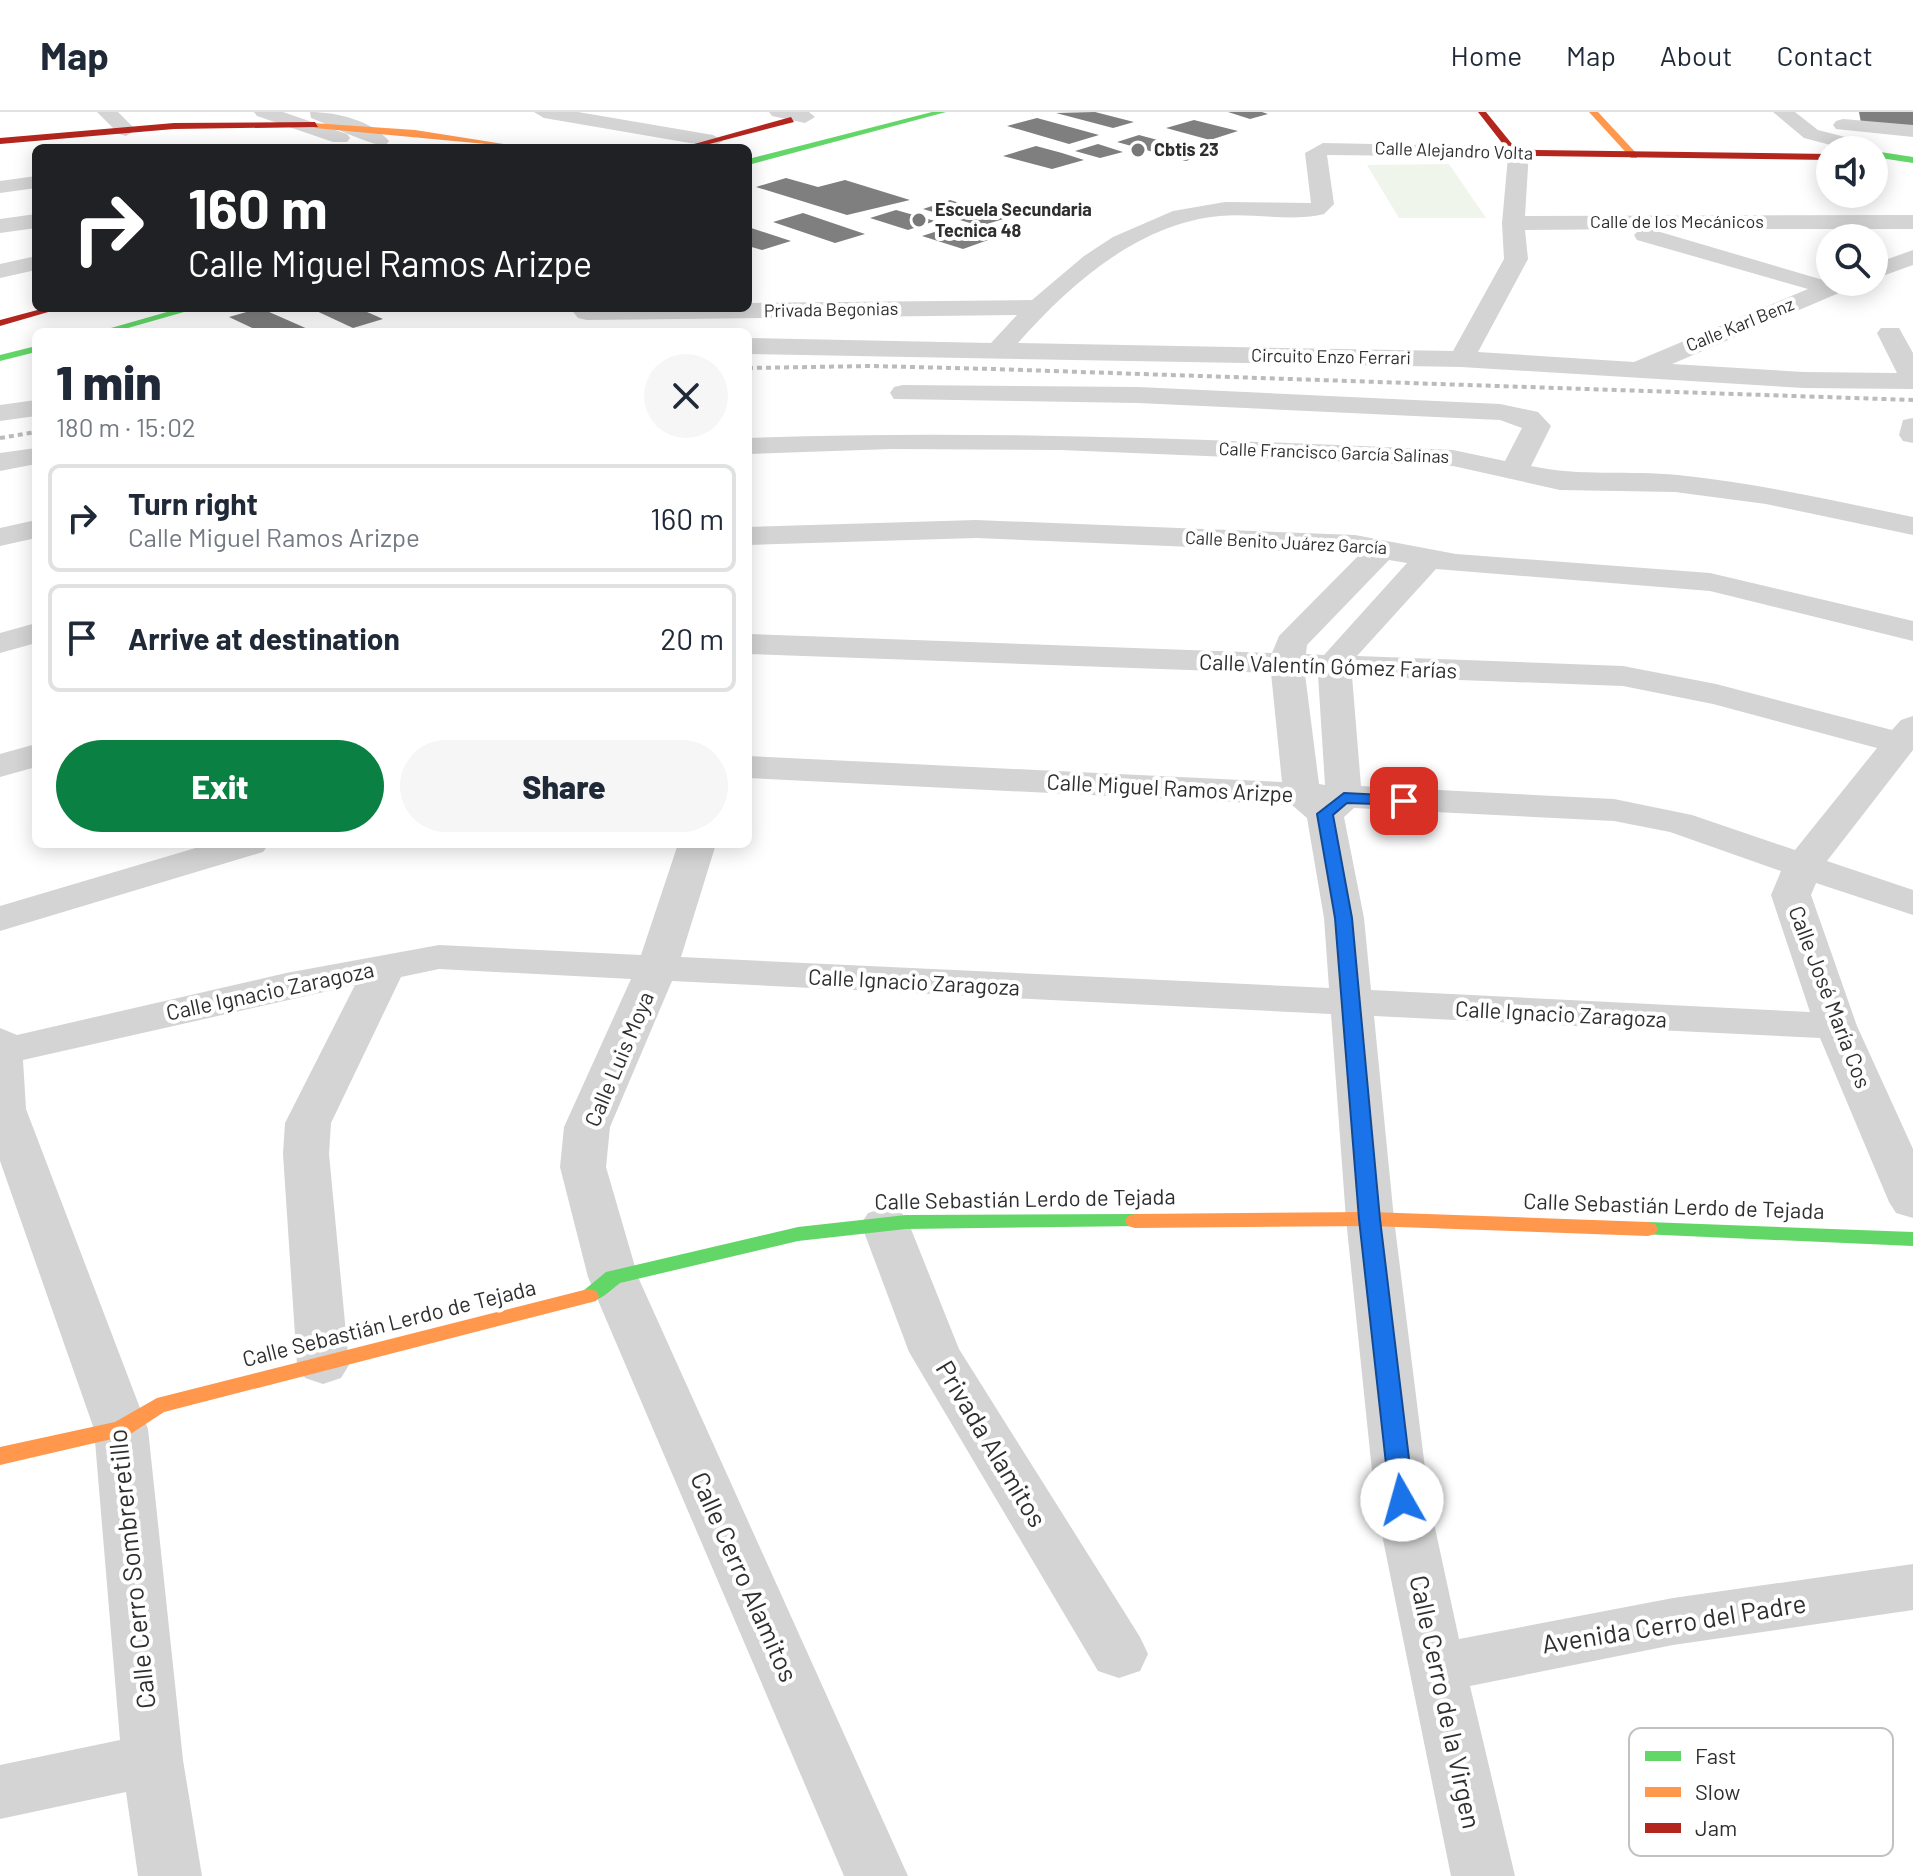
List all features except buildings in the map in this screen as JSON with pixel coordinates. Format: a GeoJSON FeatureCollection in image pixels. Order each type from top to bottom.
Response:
{"type":"FeatureCollection","features":[{"type":"Feature","properties":{"kind":"street"},"geometry":{"type":"LineString","coordinates":[[107,112],[126,130]]}},
{"type":"Feature","properties":{"kind":"street"},"geometry":{"type":"LineString","coordinates":[[264,112],[311,119],[379,141],[409,144]]}},
{"type":"Feature","properties":{"kind":"street"},"geometry":{"type":"LineString","coordinates":[[544,112],[713,141]]}},
{"type":"Feature","properties":{"kind":"street"},"geometry":{"type":"LineString","coordinates":[[779,112],[805,117]]}},
{"type":"Feature","properties":{"kind":"street"},"geometry":{"type":"LineString","coordinates":[[701,144],[825,112]]}},
{"type":"Feature","properties":{"kind":"street"},"geometry":{"type":"LineString","coordinates":[[752,161],[942,112]]}},
{"type":"Feature","properties":{"kind":"street"},"geometry":{"type":"LineString","coordinates":[[1461,359],[1516,259],[1513,223],[1519,151],[1509,146],[1482,112]]}},
{"type":"Feature","properties":{"kind":"street"},"geometry":{"type":"LineString","coordinates":[[1593,112],[1631,154]]}},
{"type":"Feature","properties":{"kind":"street"},"geometry":{"type":"LineString","coordinates":[[1783,112],[1811,134],[1828,136]]}},
{"type":"Feature","properties":{"kind":"street"},"geometry":{"type":"LineString","coordinates":[[0,141],[311,119]]}},
{"type":"Feature","properties":{"kind":"street"},"geometry":{"type":"LineString","coordinates":[[1850,136],[1913,131]]}},
{"type":"Feature","properties":{"kind":"street"},"geometry":{"type":"LineString","coordinates":[[89,144],[166,138],[349,133],[437,135],[498,144]]}},
{"type":"Feature","properties":{"kind":"street","name":"Calle Alejandro Volta"},"geometry":{"type":"LineString","coordinates":[[1035,307],[1134,232],[1215,210],[1316,209],[1323,204],[1315,153],[1341,148],[1631,154],[1816,139]]}},
{"type":"Feature","properties":{"kind":"street"},"geometry":{"type":"LineString","coordinates":[[0,151],[32,148]]}},
{"type":"Feature","properties":{"kind":"street"},"geometry":{"type":"LineString","coordinates":[[1888,158],[1913,163]]}},
{"type":"Feature","properties":{"kind":"street"},"geometry":{"type":"LineString","coordinates":[[0,187],[32,183]]}},
{"type":"Feature","properties":{"kind":"street"},"geometry":{"type":"LineString","coordinates":[[0,226],[32,222]]}},
{"type":"Feature","properties":{"kind":"street"},"geometry":{"type":"LineString","coordinates":[[1598,222],[1816,279]]}},
{"type":"Feature","properties":{"kind":"street","name":"Calle de los Mecánicos"},"geometry":{"type":"LineString","coordinates":[[1513,223],[1913,222]]}},
{"type":"Feature","properties":{"kind":"street"},"geometry":{"type":"LineString","coordinates":[[1888,267],[1913,257]]}},
{"type":"Feature","properties":{"kind":"street"},"geometry":{"type":"LineString","coordinates":[[0,271],[32,264]]}},
{"type":"Feature","properties":{"kind":"street","name":"Calle Karl Benz"},"geometry":{"type":"LineString","coordinates":[[1636,370],[1816,295]]}},
{"type":"Feature","properties":{"kind":"street"},"geometry":{"type":"LineString","coordinates":[[997,351],[1035,307]]}},
{"type":"Feature","properties":{"kind":"street","name":"Privada Begonias"},"geometry":{"type":"LineString","coordinates":[[752,311],[1035,307]]}},
{"type":"Feature","properties":{"kind":"street"},"geometry":{"type":"LineString","coordinates":[[0,323],[42,312]]}},
{"type":"Feature","properties":{"kind":"street"},"geometry":{"type":"LineString","coordinates":[[117,328],[178,312]]}},
{"type":"Feature","properties":{"kind":"street","name":"Privada Begonias"},"geometry":{"type":"LineString","coordinates":[[586,312],[662,312]]}},
{"type":"Feature","properties":{"kind":"street"},"geometry":{"type":"LineString","coordinates":[[1890,333],[1913,379]]}},
{"type":"Feature","properties":{"kind":"street","name":"Circuito Enzo Ferrari"},"geometry":{"type":"LineString","coordinates":[[752,346],[1461,359],[1804,380],[1913,379]]}},
{"type":"Feature","properties":{"kind":"street"},"geometry":{"type":"LineString","coordinates":[[0,358],[32,350]]}},
{"type":"Feature","properties":{"kind":"street"},"geometry":{"type":"LineString","coordinates":[[903,393],[1138,395],[1500,412],[1528,418],[1537,426],[1514,472]]}},
{"type":"Feature","properties":{"kind":"street"},"geometry":{"type":"LineString","coordinates":[[0,413],[32,409]]}},
{"type":"Feature","properties":{"kind":"street"},"geometry":{"type":"LineString","coordinates":[[1912,434],[1913,426]]}},
{"type":"Feature","properties":{"kind":"street","name":"Calle Francisco García Salinas"},"geometry":{"type":"LineString","coordinates":[[752,446],[906,441],[1060,442],[1453,458],[1560,481],[1675,483],[1766,495],[1913,526]]}},
{"type":"Feature","properties":{"kind":"street"},"geometry":{"type":"LineString","coordinates":[[0,462],[32,457]]}},
{"type":"Feature","properties":{"kind":"street","name":"Calle Benito Juárez García"},"geometry":{"type":"LineString","coordinates":[[752,536],[976,529],[1384,547],[1456,563],[1710,582],[1913,631]]}},
{"type":"Feature","properties":{"kind":"street"},"geometry":{"type":"LineString","coordinates":[[0,537],[32,530]]}},
{"type":"Feature","properties":{"kind":"street"},"geometry":{"type":"LineString","coordinates":[[1324,802],[1287,664],[1291,643],[1384,547]]}},
{"type":"Feature","properties":{"kind":"street"},"geometry":{"type":"LineString","coordinates":[[1324,802],[1334,667],[1343,651],[1431,556]]}},
{"type":"Feature","properties":{"kind":"street"},"geometry":{"type":"LineString","coordinates":[[0,643],[32,634]]}},
{"type":"Feature","properties":{"kind":"street","name":"Calle Valentín Gómez Farías"},"geometry":{"type":"LineString","coordinates":[[752,644],[1623,676],[1906,735]]}},
{"type":"Feature","properties":{"kind":"street","name":"Calle José María Cos"},"geometry":{"type":"LineString","coordinates":[[1906,735],[1803,865],[1791,895],[1836,1026],[1913,1202]]}},
{"type":"Feature","properties":{"kind":"street"},"geometry":{"type":"LineString","coordinates":[[0,766],[32,756]]}},
{"type":"Feature","properties":{"kind":"street","name":"Calle Miguel Ramos Arizpe"},"geometry":{"type":"LineString","coordinates":[[752,767],[1324,802],[1614,810],[1679,823],[1913,903]]}},
{"type":"Feature","properties":{"kind":"street","name":"Calle Cerro de la Virgen"},"geometry":{"type":"LineString","coordinates":[[1324,802],[1344,918],[1370,1219],[1402,1500],[1472,1872]]}},
{"type":"Feature","properties":{"kind":"street"},"geometry":{"type":"LineString","coordinates":[[0,919],[237,848]]}},
{"type":"Feature","properties":{"kind":"street","name":"Calle Luis Moya"},"geometry":{"type":"LineString","coordinates":[[613,1277],[583,1167],[587,1127],[657,968],[696,848]]}},
{"type":"Feature","properties":{"kind":"street","name":"Calle Ignacio Zaragoza"},"geometry":{"type":"LineString","coordinates":[[1,1047],[385,966],[439,957],[474,956],[1353,1004],[1836,1026]]}},
{"type":"Feature","properties":{"kind":"street"},"geometry":{"type":"LineString","coordinates":[[323,1365],[306,1154],[308,1123],[385,966]]}},
{"type":"Feature","properties":{"kind":"street","name":"Calle Cerro Sombreretillo"},"geometry":{"type":"LineString","coordinates":[[1,1047],[4,1109],[121,1429],[152,1760],[170,1876]]}},
{"type":"Feature","properties":{"kind":"street","name":"Calle Sebastián Lerdo de Tejada"},"geometry":{"type":"LineString","coordinates":[[0,1456],[121,1429],[157,1406],[587,1297],[613,1277],[798,1234],[885,1224],[1370,1219],[1913,1239]]}},
{"type":"Feature","properties":{"kind":"street","name":"Privada Alamitos"},"geometry":{"type":"LineString","coordinates":[[885,1224],[935,1352],[1119,1654]]}},
{"type":"Feature","properties":{"kind":"street","name":"Calle Cerro Alamitos"},"geometry":{"type":"LineString","coordinates":[[613,1277],[876,1876]]}},
{"type":"Feature","properties":{"kind":"street","name":"Avenida Cerro del Padre"},"geometry":{"type":"LineString","coordinates":[[1436,1669],[1546,1644],[1858,1593],[1913,1587]]}},
{"type":"Feature","properties":{"kind":"street"},"geometry":{"type":"LineString","coordinates":[[0,1792],[152,1760]]}},
{"type":"Feature","properties":{"kind":"shaded area"},"geometry":{"type":"Polygon","coordinates":[[[1449,164],[1486,218],[1399,218],[1367,165],[1449,164]]]}},
{"type":"Feature","properties":{"kind":"railway"},"geometry":{"type":"LineString","coordinates":[[752,368],[872,366],[993,369],[1913,400]]}},
{"type":"Feature","properties":{"kind":"railway"},"geometry":{"type":"LineString","coordinates":[[0,438],[32,433]]}},
{"type":"Feature","properties":{"kind":"traffic: fast"},"geometry":{"type":"LineString","coordinates":[[752,161],[942,112]]}},
{"type":"Feature","properties":{"kind":"traffic: fast"},"geometry":{"type":"LineString","coordinates":[[1888,156],[1913,160]]}},
{"type":"Feature","properties":{"kind":"traffic: fast"},"geometry":{"type":"LineString","coordinates":[[117,328],[178,312]]}},
{"type":"Feature","properties":{"kind":"traffic: fast"},"geometry":{"type":"LineString","coordinates":[[0,358],[32,350]]}},
{"type":"Feature","properties":{"kind":"traffic: fast"},"geometry":{"type":"LineString","coordinates":[[588,1296],[613,1277],[798,1234],[906,1222],[1135,1221]]}},
{"type":"Feature","properties":{"kind":"traffic: fast"},"geometry":{"type":"LineString","coordinates":[[1648,1229],[1913,1239]]}},
{"type":"Feature","properties":{"kind":"traffic: slow"},"geometry":{"type":"LineString","coordinates":[[1593,112],[1634,156]]}},
{"type":"Feature","properties":{"kind":"traffic: slow"},"geometry":{"type":"LineString","coordinates":[[315,125],[415,133],[496,144]]}},
{"type":"Feature","properties":{"kind":"traffic: slow"},"geometry":{"type":"LineString","coordinates":[[1135,1221],[1370,1219],[1648,1229]]}},
{"type":"Feature","properties":{"kind":"traffic: slow"},"geometry":{"type":"LineString","coordinates":[[0,1456],[121,1429],[157,1406],[588,1296]]}},
{"type":"Feature","properties":{"kind":"traffic: jam"},"geometry":{"type":"LineString","coordinates":[[1482,112],[1509,146],[1536,153],[1816,157]]}},
{"type":"Feature","properties":{"kind":"traffic: jam"},"geometry":{"type":"LineString","coordinates":[[699,144],[791,120]]}},
{"type":"Feature","properties":{"kind":"traffic: jam"},"geometry":{"type":"LineString","coordinates":[[0,141],[174,126],[315,125]]}},
{"type":"Feature","properties":{"kind":"traffic: jam"},"geometry":{"type":"LineString","coordinates":[[0,323],[42,312]]}},
{"type":"Feature","properties":{"kind":"place","name":"Cbtis 23"},"geometry":{"type":"Point","coordinates":[1138,150]}},
{"type":"Feature","properties":{"kind":"place","name":"Escuela Secundaria Tecnica 48"},"geometry":{"type":"Point","coordinates":[919,220]}},
{"type":"Feature","properties":{"kind":"route"},"geometry":{"type":"LineString","coordinates":[[1402,1500],[1370,1219],[1344,918],[1325,814],[1344,798],[1404,801]]}}]}
